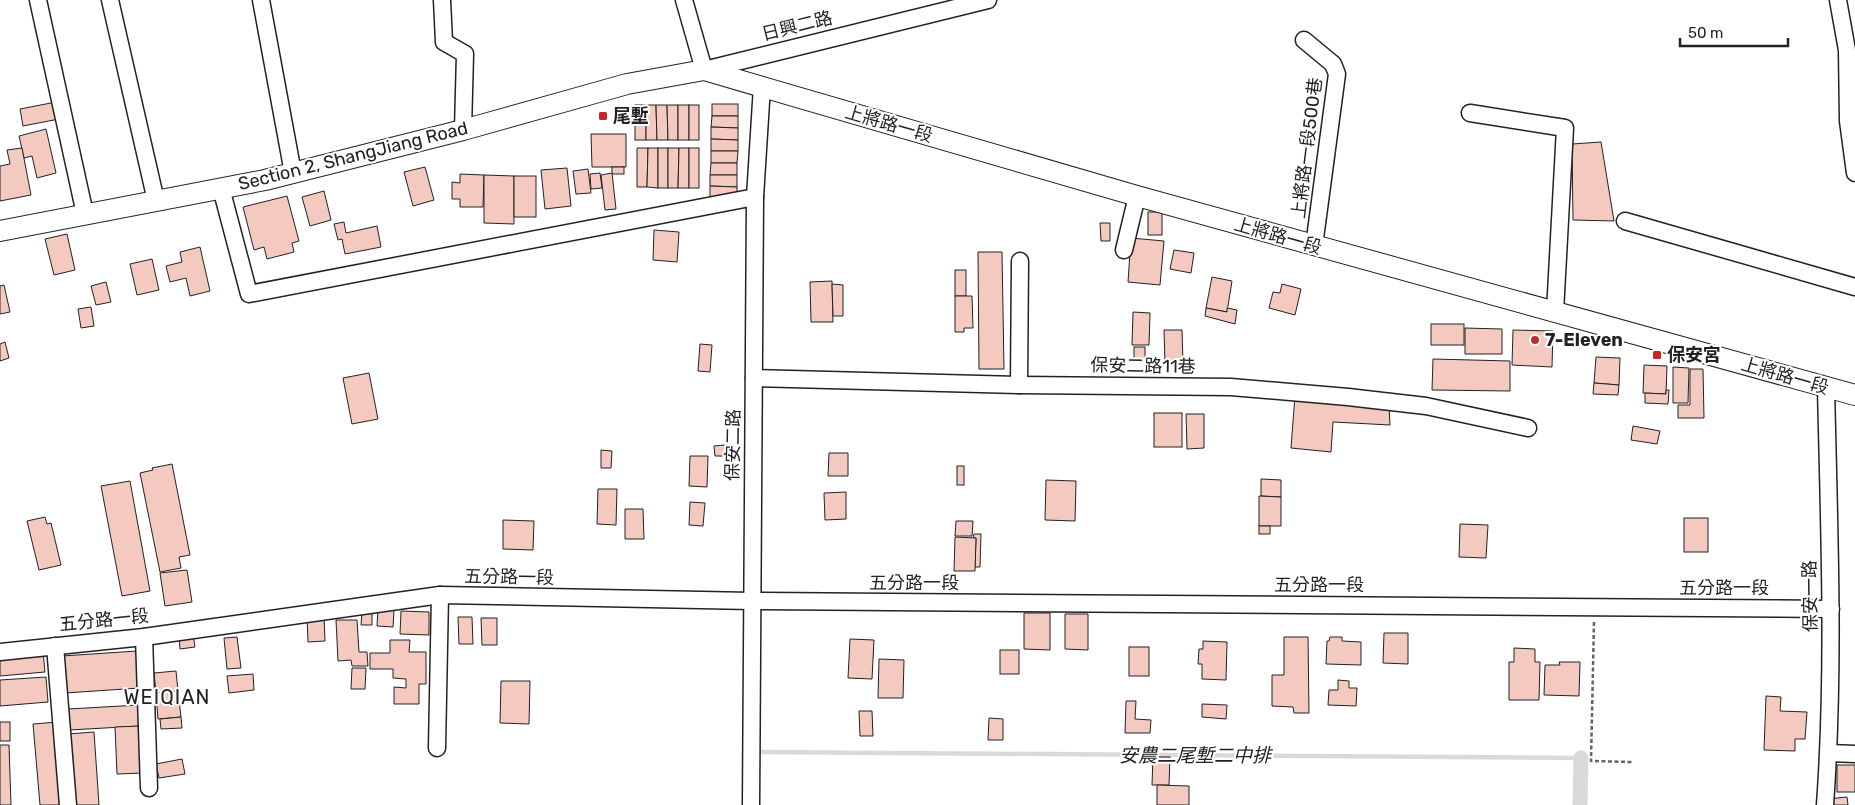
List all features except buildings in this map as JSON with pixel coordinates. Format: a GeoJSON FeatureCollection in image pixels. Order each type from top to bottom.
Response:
{"type":"FeatureCollection","features":[{"type":"Feature","properties":{"kind":"main road","name":"Section 2, ShangJiang Road"},"geometry":{"type":"LineString","coordinates":[[0,231],[293,173],[463,130],[627,84],[704,70]]}},
{"type":"Feature","properties":{"kind":"main road","name":"上將路一段"},"geometry":{"type":"LineString","coordinates":[[704,70],[1136,196],[1855,395]]}},
{"type":"Feature","properties":{"kind":"street"},"geometry":{"type":"LineString","coordinates":[[38,0],[85,214]]}},
{"type":"Feature","properties":{"kind":"street"},"geometry":{"type":"LineString","coordinates":[[110,0],[156,201]]}},
{"type":"Feature","properties":{"kind":"street"},"geometry":{"type":"LineString","coordinates":[[261,0],[293,173]]}},
{"type":"Feature","properties":{"kind":"street"},"geometry":{"type":"LineString","coordinates":[[442,0],[444,42],[465,54],[463,130]]}},
{"type":"Feature","properties":{"kind":"street"},"geometry":{"type":"LineString","coordinates":[[684,0],[704,70]]}},
{"type":"Feature","properties":{"kind":"street","name":"日興二路"},"geometry":{"type":"LineString","coordinates":[[704,70],[988,0]]}},
{"type":"Feature","properties":{"kind":"street"},"geometry":{"type":"LineString","coordinates":[[1838,0],[1847,50],[1848,121],[1855,173]]}},
{"type":"Feature","properties":{"kind":"street","name":"上將路一段500巷"},"geometry":{"type":"LineString","coordinates":[[1304,40],[1333,64],[1337,74],[1314,246]]}},
{"type":"Feature","properties":{"kind":"street","name":"保安二路"},"geometry":{"type":"LineString","coordinates":[[751,805],[755,197],[762,86]]}},
{"type":"Feature","properties":{"kind":"street"},"geometry":{"type":"LineString","coordinates":[[1470,113],[1565,128],[1555,312]]}},
{"type":"Feature","properties":{"kind":"street"},"geometry":{"type":"LineString","coordinates":[[221,188],[249,294],[755,197]]}},
{"type":"Feature","properties":{"kind":"street"},"geometry":{"type":"LineString","coordinates":[[1124,250],[1136,196]]}},
{"type":"Feature","properties":{"kind":"street"},"geometry":{"type":"LineString","coordinates":[[1625,221],[1855,287]]}},
{"type":"Feature","properties":{"kind":"street"},"geometry":{"type":"LineString","coordinates":[[1019,385],[1020,262]]}},
{"type":"Feature","properties":{"kind":"street","name":"保安二路11巷"},"geometry":{"type":"LineString","coordinates":[[754,378],[1019,385],[1230,387],[1426,406],[1528,428]]}},
{"type":"Feature","properties":{"kind":"street","name":"保安一路"},"geometry":{"type":"LineString","coordinates":[[1825,805],[1829,753],[1831,609],[1826,387]]}},
{"type":"Feature","properties":{"kind":"street"},"geometry":{"type":"LineString","coordinates":[[437,748],[440,595]]}},
{"type":"Feature","properties":{"kind":"street","name":"五分路一段"},"geometry":{"type":"LineString","coordinates":[[0,652],[144,636],[440,595],[752,601],[1831,609]]}},
{"type":"Feature","properties":{"kind":"street"},"geometry":{"type":"LineString","coordinates":[[144,636],[149,788]]}},
{"type":"Feature","properties":{"kind":"street"},"geometry":{"type":"LineString","coordinates":[[54,646],[68,805]]}},
{"type":"Feature","properties":{"kind":"street"},"geometry":{"type":"LineString","coordinates":[[1829,753],[1855,754]]}},
{"type":"Feature","properties":{"kind":"path"},"geometry":{"type":"LineString","coordinates":[[1595,607],[1591,761],[1632,762]]}},
{"type":"Feature","properties":{"kind":"waterway","name":"安農二尾塹二中排"},"geometry":{"type":"LineString","coordinates":[[762,752],[1581,758]]}},
{"type":"Feature","properties":{"kind":"waterway","name":"安農二尾塹二中排"},"geometry":{"type":"LineString","coordinates":[[1580,805],[1581,758]]}},
{"type":"Feature","properties":{"kind":"place","name":"尾塹"},"geometry":{"type":"Point","coordinates":[603,116]}},
{"type":"Feature","properties":{"kind":"place","name":"7-Eleven"},"geometry":{"type":"Point","coordinates":[1535,340]}},
{"type":"Feature","properties":{"kind":"place","name":"保安宮"},"geometry":{"type":"Point","coordinates":[1657,355]}},
{"type":"Feature","properties":{"kind":"district","name":"WEIQIAN"},"geometry":{"type":"Point","coordinates":[167,697]}}]}
